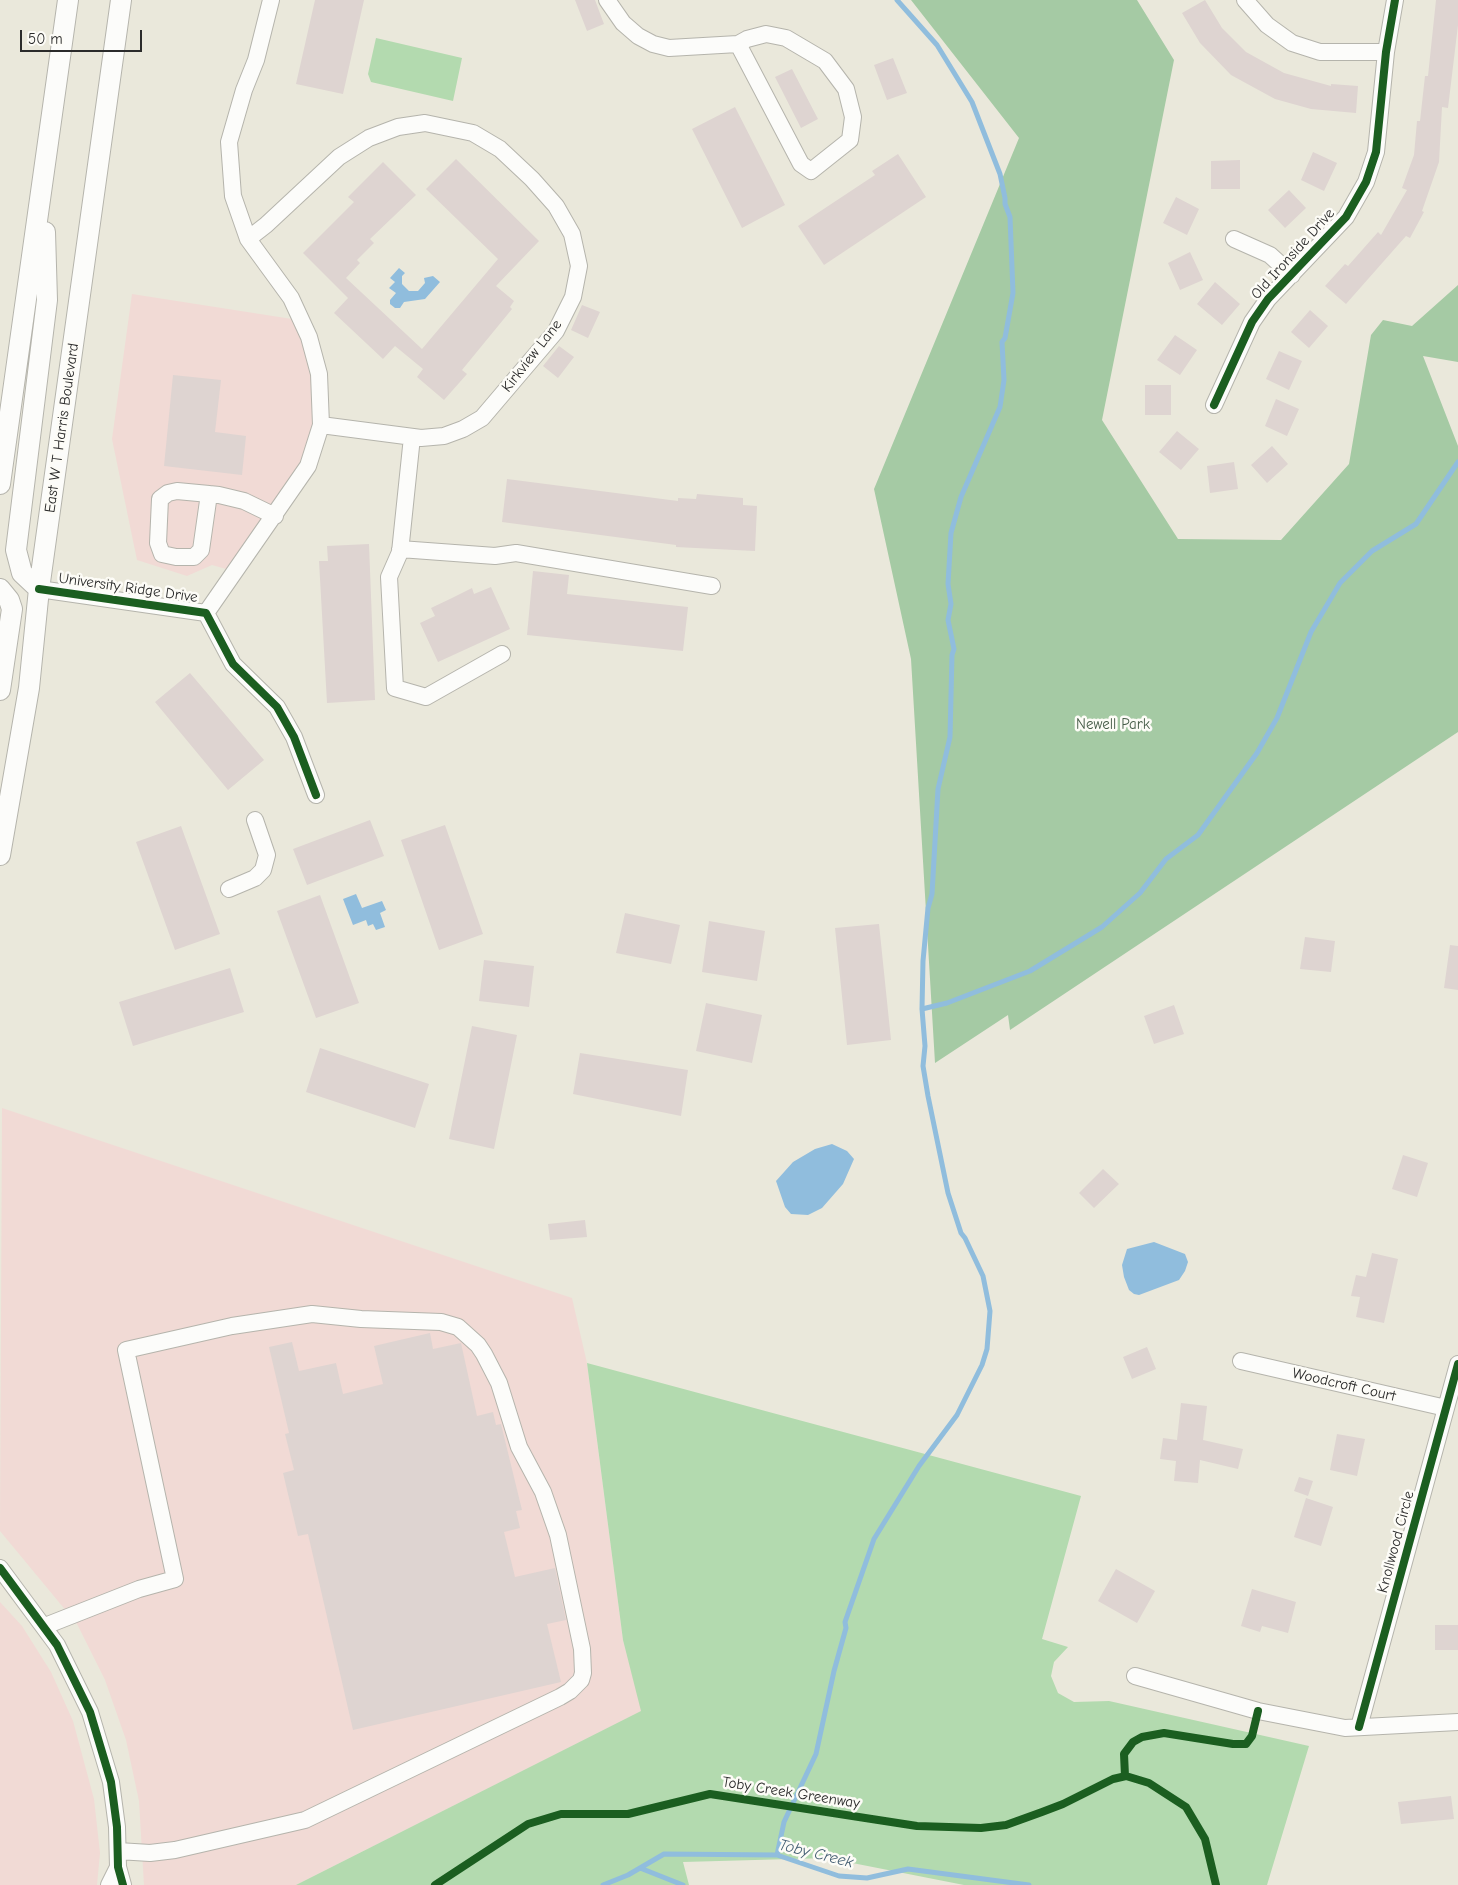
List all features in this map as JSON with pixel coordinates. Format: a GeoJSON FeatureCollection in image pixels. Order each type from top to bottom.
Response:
{"type":"FeatureCollection","features":[{"type":"Feature","properties":{"kind":"main road"},"geometry":{"type":"LineString","coordinates":[[0,484],[68,0]]}},
{"type":"Feature","properties":{"kind":"main road","name":"East W T Harris Boulevard"},"geometry":{"type":"LineString","coordinates":[[0,855],[38,620],[40,589],[122,0]]}},
{"type":"Feature","properties":{"kind":"main road"},"geometry":{"type":"LineString","coordinates":[[40,589],[22,573],[16,550],[48,300],[43,178]]}},
{"type":"Feature","properties":{"kind":"main road"},"geometry":{"type":"LineString","coordinates":[[0,589],[9,600],[12,609],[0,690]]}},
{"type":"Feature","properties":{"kind":"street","name":"University Ridge Drive"},"geometry":{"type":"LineString","coordinates":[[206,613],[308,466],[321,425],[319,374],[309,337],[290,298],[248,239],[233,196],[229,142],[244,90],[256,60],[271,0]]}},
{"type":"Feature","properties":{"kind":"street"},"geometry":{"type":"LineString","coordinates":[[607,0],[623,23],[638,36],[652,44],[669,48],[688,49],[738,44],[747,39],[766,34],[786,38],[825,61],[846,90],[852,116],[850,140],[811,171],[801,164],[738,44]]}},
{"type":"Feature","properties":{"kind":"street"},"geometry":{"type":"LineString","coordinates":[[1245,0],[1267,26],[1292,43],[1320,52],[1386,52]]}},
{"type":"Feature","properties":{"kind":"street","name":"Old Ironside Drive"},"geometry":{"type":"LineString","coordinates":[[1214,405],[1252,322],[1268,299],[1346,217],[1366,182],[1376,152],[1386,52],[1395,0]]}},
{"type":"Feature","properties":{"kind":"street","name":"Kirkview Lane"},"geometry":{"type":"LineString","coordinates":[[248,239],[266,225],[339,157],[369,138],[398,127],[425,123],[473,133],[500,150],[532,179],[556,206],[572,234],[579,266],[574,297],[556,331],[482,418],[463,429],[444,436],[421,438],[321,425]]}},
{"type":"Feature","properties":{"kind":"street"},"geometry":{"type":"LineString","coordinates":[[1234,239],[1270,256],[1292,275]]}},
{"type":"Feature","properties":{"kind":"street"},"geometry":{"type":"LineString","coordinates":[[412,436],[400,550],[389,577],[395,688],[426,697],[502,654]]}},
{"type":"Feature","properties":{"kind":"street"},"geometry":{"type":"LineString","coordinates":[[208,494],[201,550],[194,557],[176,557],[162,554],[158,542],[160,499],[168,493],[177,491],[208,494],[244,501],[275,516]]}},
{"type":"Feature","properties":{"kind":"street"},"geometry":{"type":"LineString","coordinates":[[400,550],[495,556],[516,553],[712,586]]}},
{"type":"Feature","properties":{"kind":"street","name":"University Ridge Drive"},"geometry":{"type":"LineString","coordinates":[[40,589],[206,613]]}},
{"type":"Feature","properties":{"kind":"street","name":"University Ridge Drive"},"geometry":{"type":"LineString","coordinates":[[206,613],[233,664],[264,692],[277,707],[294,737],[316,795]]}},
{"type":"Feature","properties":{"kind":"street"},"geometry":{"type":"LineString","coordinates":[[230,889],[255,878],[263,870],[267,855],[255,820]]}},
{"type":"Feature","properties":{"kind":"street"},"geometry":{"type":"LineString","coordinates":[[45,1626],[139,1589],[175,1580],[126,1350],[232,1326],[312,1314],[451,1324],[470,1336],[490,1363],[499,1383],[519,1448],[543,1492],[558,1535],[582,1649],[583,1673],[581,1680],[570,1691],[560,1697],[304,1820],[174,1850],[118,1859]]}},
{"type":"Feature","properties":{"kind":"street","name":"Woodcroft Court"},"geometry":{"type":"LineString","coordinates":[[1241,1361],[1446,1408]]}},
{"type":"Feature","properties":{"kind":"street","name":"Knollwood Circle"},"geometry":{"type":"LineString","coordinates":[[1359,1727],[1458,1364]]}},
{"type":"Feature","properties":{"kind":"street"},"geometry":{"type":"LineString","coordinates":[[0,1568],[45,1626],[81,1690],[98,1735],[115,1806],[118,1859],[123,1885]]}},
{"type":"Feature","properties":{"kind":"street"},"geometry":{"type":"LineString","coordinates":[[1135,1676],[1300,1720],[1345,1728],[1458,1722]]}},
{"type":"Feature","properties":{"kind":"street"},"geometry":{"type":"LineString","coordinates":[[109,1885],[118,1859]]}},
{"type":"Feature","properties":{"kind":"shaded area"},"geometry":{"type":"Polygon","coordinates":[[[132,294],[292,319],[304,344],[314,375],[317,407],[313,439],[295,483],[226,569],[212,565],[187,576],[137,560],[112,439],[132,294]]]}},
{"type":"Feature","properties":{"kind":"shaded area"},"geometry":{"type":"Polygon","coordinates":[[[2,1108],[572,1298],[587,1363],[623,1640],[642,1711],[296,1885],[144,1885],[139,1801],[126,1740],[105,1680],[77,1624],[0,1531],[2,1108]]]}},
{"type":"Feature","properties":{"kind":"shaded area"},"geometry":{"type":"Polygon","coordinates":[[[0,1602],[22,1626],[51,1672],[73,1721],[94,1799],[100,1853],[97,1885],[0,1885],[0,1602]]]}},
{"type":"Feature","properties":{"kind":"green space","name":"Newell Park"},"geometry":{"type":"Polygon","coordinates":[[[911,0],[1137,0],[1174,60],[1102,420],[1178,539],[1281,540],[1349,464],[1371,335],[1383,320],[1412,326],[1458,285],[1458,362],[1423,356],[1458,446],[1458,732],[1010,1030],[1008,1015],[935,1063],[911,659],[874,489],[1019,138],[911,0]]]}},
{"type":"Feature","properties":{"kind":"green space"},"geometry":{"type":"Polygon","coordinates":[[[376,38],[462,58],[453,101],[371,82],[368,74],[376,38]]]}},
{"type":"Feature","properties":{"kind":"green space"},"geometry":{"type":"Polygon","coordinates":[[[587,1363],[1081,1496],[1042,1639],[1068,1647],[1054,1662],[1051,1676],[1058,1693],[1074,1702],[1109,1701],[1309,1746],[1267,1885],[964,1885],[827,1858],[683,1862],[689,1885],[296,1885],[641,1711],[623,1640],[587,1363]]]}},
{"type":"Feature","properties":{"kind":"water"},"geometry":{"type":"Polygon","coordinates":[[[399,268],[405,273],[402,276],[402,284],[409,291],[418,291],[425,283],[424,278],[433,276],[440,282],[425,299],[404,302],[400,308],[395,308],[390,304],[390,300],[396,293],[389,288],[395,282],[390,278],[399,268]]]}},
{"type":"Feature","properties":{"kind":"water"},"geometry":{"type":"Polygon","coordinates":[[[356,894],[362,908],[382,901],[386,910],[380,913],[385,927],[376,930],[373,924],[368,926],[366,920],[353,925],[343,899],[356,894]]]}},
{"type":"Feature","properties":{"kind":"water"},"geometry":{"type":"Polygon","coordinates":[[[832,1144],[847,1151],[854,1159],[843,1184],[822,1208],[808,1215],[791,1214],[785,1207],[776,1181],[793,1162],[815,1149],[832,1144]]]}},
{"type":"Feature","properties":{"kind":"water"},"geometry":{"type":"Polygon","coordinates":[[[1154,1242],[1185,1254],[1188,1262],[1185,1271],[1179,1280],[1139,1295],[1134,1294],[1129,1290],[1122,1265],[1127,1249],[1154,1242]]]}},
{"type":"Feature","properties":{"kind":"building"},"geometry":{"type":"Polygon","coordinates":[[[315,0],[364,0],[343,94],[296,84],[315,0]]]}},
{"type":"Feature","properties":{"kind":"building"},"geometry":{"type":"Polygon","coordinates":[[[575,0],[595,0],[604,24],[587,31],[575,0]]]}},
{"type":"Feature","properties":{"kind":"building"},"geometry":{"type":"Polygon","coordinates":[[[1205,0],[1222,28],[1246,52],[1284,73],[1331,86],[1331,84],[1358,86],[1356,113],[1311,109],[1275,99],[1231,75],[1200,43],[1182,13],[1205,0]]]}},
{"type":"Feature","properties":{"kind":"building"},"geometry":{"type":"Polygon","coordinates":[[[1436,0],[1458,0],[1458,25],[1448,108],[1442,107],[1439,162],[1422,211],[1424,212],[1410,238],[1406,236],[1346,304],[1325,286],[1345,264],[1348,266],[1378,232],[1381,235],[1407,190],[1402,188],[1414,155],[1417,121],[1420,121],[1425,76],[1428,76],[1436,0]]]}},
{"type":"Feature","properties":{"kind":"building"},"geometry":{"type":"Polygon","coordinates":[[[893,58],[907,93],[887,100],[874,65],[893,58]]]}},
{"type":"Feature","properties":{"kind":"building"},"geometry":{"type":"Polygon","coordinates":[[[792,69],[818,119],[801,128],[775,77],[792,69]]]}},
{"type":"Feature","properties":{"kind":"building"},"geometry":{"type":"Polygon","coordinates":[[[735,107],[785,205],[742,228],[692,129],[735,107]]]}},
{"type":"Feature","properties":{"kind":"building"},"geometry":{"type":"Polygon","coordinates":[[[1313,152],[1337,163],[1324,191],[1301,180],[1313,152]]]}},
{"type":"Feature","properties":{"kind":"building"},"geometry":{"type":"Polygon","coordinates":[[[898,154],[926,197],[824,265],[798,226],[875,175],[872,171],[898,154]]]}},
{"type":"Feature","properties":{"kind":"building"},"geometry":{"type":"Polygon","coordinates":[[[456,159],[539,241],[496,286],[514,301],[510,307],[512,309],[462,370],[467,374],[444,400],[417,377],[423,369],[395,346],[383,359],[334,313],[348,298],[303,253],[354,202],[348,197],[383,162],[416,195],[370,239],[374,243],[357,260],[360,263],[346,278],[422,349],[498,259],[426,189],[456,159]]]}},
{"type":"Feature","properties":{"kind":"building"},"geometry":{"type":"Polygon","coordinates":[[[1240,160],[1240,189],[1211,189],[1211,161],[1240,160]]]}},
{"type":"Feature","properties":{"kind":"building"},"geometry":{"type":"Polygon","coordinates":[[[1289,190],[1306,208],[1285,228],[1268,210],[1289,190]]]}},
{"type":"Feature","properties":{"kind":"building"},"geometry":{"type":"Polygon","coordinates":[[[1176,197],[1199,209],[1187,235],[1163,223],[1176,197]]]}},
{"type":"Feature","properties":{"kind":"building"},"geometry":{"type":"Polygon","coordinates":[[[1190,252],[1203,280],[1180,290],[1168,263],[1190,252]]]}},
{"type":"Feature","properties":{"kind":"building"},"geometry":{"type":"Polygon","coordinates":[[[1215,282],[1240,304],[1222,325],[1197,304],[1215,282]]]}},
{"type":"Feature","properties":{"kind":"building"},"geometry":{"type":"Polygon","coordinates":[[[582,305],[600,312],[588,338],[571,330],[582,305]]]}},
{"type":"Feature","properties":{"kind":"building"},"geometry":{"type":"Polygon","coordinates":[[[1310,310],[1328,326],[1309,348],[1291,332],[1310,310]]]}},
{"type":"Feature","properties":{"kind":"building"},"geometry":{"type":"Polygon","coordinates":[[[1175,335],[1197,350],[1180,375],[1157,360],[1175,335]]]}},
{"type":"Feature","properties":{"kind":"building"},"geometry":{"type":"Polygon","coordinates":[[[559,346],[574,357],[558,378],[543,366],[559,346]]]}},
{"type":"Feature","properties":{"kind":"building"},"geometry":{"type":"Polygon","coordinates":[[[1279,351],[1302,361],[1289,390],[1266,379],[1279,351]]]}},
{"type":"Feature","properties":{"kind":"building"},"geometry":{"type":"Polygon","coordinates":[[[173,375],[221,380],[215,432],[246,436],[242,475],[164,466],[173,375]]]}},
{"type":"Feature","properties":{"kind":"building"},"geometry":{"type":"Polygon","coordinates":[[[1145,385],[1171,385],[1171,415],[1145,415],[1145,385]]]}},
{"type":"Feature","properties":{"kind":"building"},"geometry":{"type":"Polygon","coordinates":[[[1276,399],[1299,409],[1287,436],[1265,426],[1276,399]]]}},
{"type":"Feature","properties":{"kind":"building"},"geometry":{"type":"Polygon","coordinates":[[[1177,431],[1199,449],[1181,470],[1159,452],[1177,431]]]}},
{"type":"Feature","properties":{"kind":"building"},"geometry":{"type":"Polygon","coordinates":[[[1272,446],[1288,464],[1267,483],[1251,465],[1272,446]]]}},
{"type":"Feature","properties":{"kind":"building"},"geometry":{"type":"Polygon","coordinates":[[[1234,462],[1238,489],[1210,493],[1207,466],[1234,462]]]}},
{"type":"Feature","properties":{"kind":"building"},"geometry":{"type":"Polygon","coordinates":[[[507,479],[678,501],[678,498],[696,499],[697,494],[743,498],[743,505],[757,506],[755,551],[676,547],[676,545],[502,522],[507,479]]]}},
{"type":"Feature","properties":{"kind":"building"},"geometry":{"type":"Polygon","coordinates":[[[369,544],[375,700],[327,703],[319,561],[328,561],[327,546],[369,544]]]}},
{"type":"Feature","properties":{"kind":"building"},"geometry":{"type":"Polygon","coordinates":[[[533,571],[569,575],[567,594],[688,607],[683,651],[527,635],[533,571]]]}},
{"type":"Feature","properties":{"kind":"building"},"geometry":{"type":"Polygon","coordinates":[[[491,587],[510,629],[438,662],[420,623],[435,616],[431,608],[472,588],[474,594],[491,587]]]}},
{"type":"Feature","properties":{"kind":"building"},"geometry":{"type":"Polygon","coordinates":[[[190,673],[264,760],[228,790],[155,702],[190,673]]]}},
{"type":"Feature","properties":{"kind":"building"},"geometry":{"type":"Polygon","coordinates":[[[370,820],[384,856],[307,885],[293,849],[370,820]]]}},
{"type":"Feature","properties":{"kind":"building"},"geometry":{"type":"Polygon","coordinates":[[[445,825],[483,934],[439,950],[401,840],[445,825]]]}},
{"type":"Feature","properties":{"kind":"building"},"geometry":{"type":"Polygon","coordinates":[[[181,826],[220,934],[175,950],[136,842],[181,826]]]}},
{"type":"Feature","properties":{"kind":"building"},"geometry":{"type":"Polygon","coordinates":[[[320,895],[359,1003],[316,1018],[277,911],[320,895]]]}},
{"type":"Feature","properties":{"kind":"building"},"geometry":{"type":"Polygon","coordinates":[[[625,913],[680,925],[671,964],[616,953],[625,913]]]}},
{"type":"Feature","properties":{"kind":"building"},"geometry":{"type":"Polygon","coordinates":[[[709,921],[765,931],[757,981],[702,972],[709,921]]]}},
{"type":"Feature","properties":{"kind":"building"},"geometry":{"type":"Polygon","coordinates":[[[879,924],[891,1040],[847,1045],[835,928],[879,924]]]}},
{"type":"Feature","properties":{"kind":"building"},"geometry":{"type":"Polygon","coordinates":[[[1305,937],[1335,941],[1331,972],[1300,969],[1305,937]]]}},
{"type":"Feature","properties":{"kind":"building"},"geometry":{"type":"Polygon","coordinates":[[[1450,945],[1458,946],[1458,990],[1444,988],[1450,945]]]}},
{"type":"Feature","properties":{"kind":"building"},"geometry":{"type":"Polygon","coordinates":[[[484,960],[534,966],[529,1007],[479,1001],[484,960]]]}},
{"type":"Feature","properties":{"kind":"building"},"geometry":{"type":"Polygon","coordinates":[[[230,968],[244,1012],[133,1046],[119,1002],[230,968]]]}},
{"type":"Feature","properties":{"kind":"building"},"geometry":{"type":"Polygon","coordinates":[[[706,1003],[762,1015],[752,1063],[696,1051],[706,1003]]]}},
{"type":"Feature","properties":{"kind":"building"},"geometry":{"type":"Polygon","coordinates":[[[1174,1005],[1184,1034],[1154,1044],[1144,1016],[1174,1005]]]}},
{"type":"Feature","properties":{"kind":"building"},"geometry":{"type":"Polygon","coordinates":[[[472,1026],[517,1035],[494,1149],[449,1139],[472,1026]]]}},
{"type":"Feature","properties":{"kind":"building"},"geometry":{"type":"Polygon","coordinates":[[[320,1048],[429,1084],[415,1128],[306,1092],[320,1048]]]}},
{"type":"Feature","properties":{"kind":"building"},"geometry":{"type":"Polygon","coordinates":[[[580,1053],[688,1070],[681,1116],[573,1094],[580,1053]]]}},
{"type":"Feature","properties":{"kind":"building"},"geometry":{"type":"Polygon","coordinates":[[[1403,1155],[1428,1163],[1417,1197],[1392,1189],[1403,1155]]]}},
{"type":"Feature","properties":{"kind":"building"},"geometry":{"type":"Polygon","coordinates":[[[1103,1169],[1119,1184],[1094,1208],[1079,1193],[1103,1169]]]}},
{"type":"Feature","properties":{"kind":"building"},"geometry":{"type":"Polygon","coordinates":[[[585,1220],[587,1237],[550,1240],[548,1224],[585,1220]]]}},
{"type":"Feature","properties":{"kind":"building"},"geometry":{"type":"Polygon","coordinates":[[[1372,1253],[1398,1259],[1384,1323],[1356,1317],[1360,1297],[1351,1296],[1356,1275],[1366,1277],[1372,1253]]]}},
{"type":"Feature","properties":{"kind":"building"},"geometry":{"type":"Polygon","coordinates":[[[430,1333],[433,1349],[461,1343],[477,1416],[493,1412],[496,1425],[501,1424],[522,1510],[516,1511],[520,1528],[504,1532],[515,1577],[555,1568],[566,1620],[547,1624],[561,1682],[353,1730],[308,1534],[298,1536],[283,1473],[294,1470],[285,1434],[289,1433],[269,1347],[292,1342],[299,1371],[336,1363],[343,1394],[383,1384],[374,1346],[430,1333]]]}},
{"type":"Feature","properties":{"kind":"building"},"geometry":{"type":"Polygon","coordinates":[[[1147,1347],[1156,1369],[1132,1379],[1123,1357],[1147,1347]]]}},
{"type":"Feature","properties":{"kind":"building"},"geometry":{"type":"Polygon","coordinates":[[[1181,1403],[1207,1406],[1203,1440],[1243,1449],[1238,1469],[1200,1460],[1198,1483],[1174,1481],[1176,1461],[1160,1459],[1163,1438],[1177,1440],[1181,1403]]]}},
{"type":"Feature","properties":{"kind":"building"},"geometry":{"type":"Polygon","coordinates":[[[1337,1434],[1365,1439],[1357,1476],[1330,1470],[1337,1434]]]}},
{"type":"Feature","properties":{"kind":"building"},"geometry":{"type":"Polygon","coordinates":[[[1299,1477],[1313,1481],[1308,1496],[1294,1491],[1299,1477]]]}},
{"type":"Feature","properties":{"kind":"building"},"geometry":{"type":"Polygon","coordinates":[[[1306,1498],[1333,1507],[1321,1546],[1294,1537],[1306,1498]]]}},
{"type":"Feature","properties":{"kind":"building"},"geometry":{"type":"Polygon","coordinates":[[[1116,1569],[1155,1591],[1137,1623],[1098,1601],[1116,1569]]]}},
{"type":"Feature","properties":{"kind":"building"},"geometry":{"type":"Polygon","coordinates":[[[1252,1589],[1296,1602],[1288,1633],[1262,1626],[1260,1632],[1241,1626],[1252,1589]]]}},
{"type":"Feature","properties":{"kind":"building"},"geometry":{"type":"Polygon","coordinates":[[[1435,1625],[1458,1625],[1458,1650],[1435,1650],[1435,1625]]]}},
{"type":"Feature","properties":{"kind":"building"},"geometry":{"type":"Polygon","coordinates":[[[1451,1796],[1454,1819],[1401,1824],[1398,1802],[1451,1796]]]}},
{"type":"Feature","properties":{"kind":"waterway"},"geometry":{"type":"LineString","coordinates":[[777,1855],[784,1822],[816,1754],[834,1671],[846,1628],[845,1622],[874,1539],[919,1466],[957,1415],[982,1365],[987,1349],[990,1311],[983,1276],[961,1233],[948,1193],[923,1066],[925,1046],[922,1009],[923,961],[928,908],[932,894],[938,789],[950,737],[952,655],[954,649],[948,620],[951,604],[948,584],[951,533],[961,497],[1000,407],[1004,380],[1002,342],[1005,338],[1013,293],[1010,217],[1005,204],[1000,174],[972,102],[937,45],[897,0]]}},
{"type":"Feature","properties":{"kind":"waterway"},"geometry":{"type":"LineString","coordinates":[[922,1009],[947,1003],[1030,971],[1102,927],[1140,893],[1166,859],[1198,835],[1257,753],[1277,718],[1311,632],[1340,583],[1372,551],[1416,524],[1458,462]]}},
{"type":"Feature","properties":{"kind":"waterway","name":"Toby Creek"},"geometry":{"type":"LineString","coordinates":[[603,1885],[628,1875],[664,1854],[777,1855],[839,1876],[867,1878],[908,1869],[1029,1885]]}},
{"type":"Feature","properties":{"kind":"waterway"},"geometry":{"type":"LineString","coordinates":[[640,1868],[683,1885]]}},
{"type":"Feature","properties":{"kind":"cycle path"},"geometry":{"type":"LineString","coordinates":[[1214,405],[1252,322],[1268,299],[1346,217],[1366,182],[1376,152],[1386,52],[1395,0]]}},
{"type":"Feature","properties":{"kind":"cycle path"},"geometry":{"type":"LineString","coordinates":[[39,589],[206,613],[233,664],[277,707],[294,737],[316,795]]}},
{"type":"Feature","properties":{"kind":"cycle path"},"geometry":{"type":"LineString","coordinates":[[1359,1727],[1458,1364]]}},
{"type":"Feature","properties":{"kind":"cycle path"},"geometry":{"type":"LineString","coordinates":[[0,1568],[57,1645],[90,1712],[111,1782],[117,1827],[118,1867],[123,1885]]}},
{"type":"Feature","properties":{"kind":"cycle path"},"geometry":{"type":"LineString","coordinates":[[1125,1776],[1124,1754],[1133,1742],[1142,1737],[1164,1733],[1233,1744],[1246,1744],[1252,1736],[1258,1711]]}},
{"type":"Feature","properties":{"kind":"cycle path","name":"Toby Creek Greenway"},"geometry":{"type":"LineString","coordinates":[[435,1885],[528,1824],[561,1814],[628,1814],[710,1794],[917,1826],[981,1828],[1006,1825],[1063,1804],[1113,1779],[1126,1776],[1149,1783],[1186,1807],[1205,1839],[1216,1885]]}}]}
